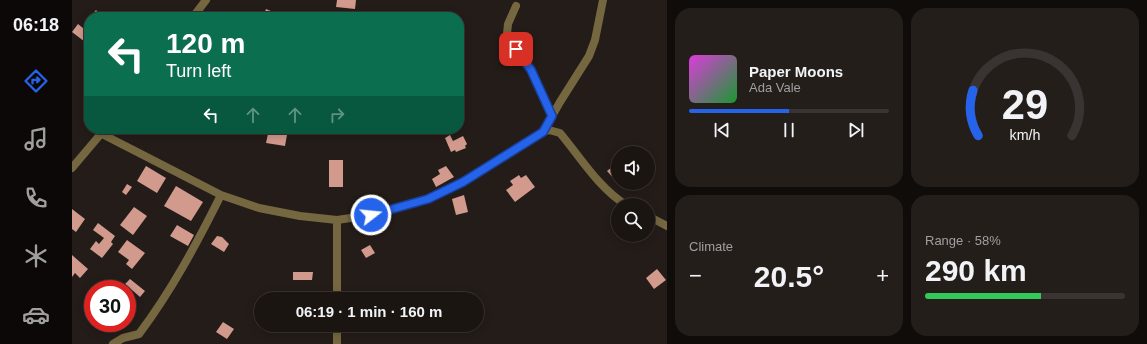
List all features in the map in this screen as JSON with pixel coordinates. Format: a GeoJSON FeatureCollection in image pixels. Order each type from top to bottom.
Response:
{"type":"FeatureCollection","features":[{"type":"Feature","properties":{"kind":"street"},"geometry":{"type":"LineString","coordinates":[[196,12],[206,0]]}},
{"type":"Feature","properties":{"kind":"street"},"geometry":{"type":"LineString","coordinates":[[543,132],[589,56],[595,40],[603,0]]}},
{"type":"Feature","properties":{"kind":"street"},"geometry":{"type":"LineString","coordinates":[[516,6],[508,24],[507,34],[531,70],[552,116]]}},
{"type":"Feature","properties":{"kind":"street"},"geometry":{"type":"LineString","coordinates":[[109,134],[221,195],[260,208],[300,216],[337,220],[371,215],[428,199],[463,182],[543,132],[549,130],[560,133],[602,186],[614,198]]}},
{"type":"Feature","properties":{"kind":"street"},"geometry":{"type":"LineString","coordinates":[[72,168],[100,134]]}},
{"type":"Feature","properties":{"kind":"street"},"geometry":{"type":"LineString","coordinates":[[113,344],[123,338],[139,334],[149,321],[186,264],[221,195]]}},
{"type":"Feature","properties":{"kind":"street"},"geometry":{"type":"LineString","coordinates":[[337,220],[337,292]]}},
{"type":"Feature","properties":{"kind":"street"},"geometry":{"type":"LineString","coordinates":[[655,220],[667,226]]}},
{"type":"Feature","properties":{"kind":"street"},"geometry":{"type":"LineString","coordinates":[[337,332],[337,344]]}},
{"type":"Feature","properties":{"kind":"building"},"geometry":{"type":"Polygon","coordinates":[[[337,0],[356,0],[355,9],[336,7],[337,0]]]}},
{"type":"Feature","properties":{"kind":"building"},"geometry":{"type":"Polygon","coordinates":[[[266,9],[273,12],[265,12],[266,9]]]}},
{"type":"Feature","properties":{"kind":"building"},"geometry":{"type":"Polygon","coordinates":[[[78,24],[84,29],[84,41],[72,32],[78,24]]]}},
{"type":"Feature","properties":{"kind":"building"},"geometry":{"type":"Polygon","coordinates":[[[268,134],[287,134],[285,146],[266,143],[268,134]]]}},
{"type":"Feature","properties":{"kind":"building"},"geometry":{"type":"Polygon","coordinates":[[[450,135],[453,141],[463,136],[467,144],[465,146],[466,148],[456,152],[455,150],[451,152],[445,138],[450,135]]]}},
{"type":"Feature","properties":{"kind":"building"},"geometry":{"type":"Polygon","coordinates":[[[329,160],[343,160],[343,187],[329,187],[329,160]]]}},
{"type":"Feature","properties":{"kind":"building"},"geometry":{"type":"Polygon","coordinates":[[[146,166],[166,178],[157,193],[137,181],[146,166]]]}},
{"type":"Feature","properties":{"kind":"building"},"geometry":{"type":"Polygon","coordinates":[[[446,166],[454,177],[436,187],[432,179],[440,174],[438,170],[446,166]]]}},
{"type":"Feature","properties":{"kind":"building"},"geometry":{"type":"Polygon","coordinates":[[[611,168],[611,176],[607,171],[611,168]]]}},
{"type":"Feature","properties":{"kind":"building"},"geometry":{"type":"Polygon","coordinates":[[[519,175],[521,178],[526,175],[535,187],[515,202],[506,190],[513,185],[510,181],[519,175]]]}},
{"type":"Feature","properties":{"kind":"building"},"geometry":{"type":"Polygon","coordinates":[[[127,184],[132,187],[126,195],[122,192],[127,184]]]}},
{"type":"Feature","properties":{"kind":"building"},"geometry":{"type":"Polygon","coordinates":[[[176,186],[203,202],[191,221],[164,206],[176,186]]]}},
{"type":"Feature","properties":{"kind":"building"},"geometry":{"type":"Polygon","coordinates":[[[464,195],[468,212],[456,215],[452,199],[464,195]]]}},
{"type":"Feature","properties":{"kind":"building"},"geometry":{"type":"Polygon","coordinates":[[[134,207],[147,216],[133,235],[120,225],[134,207]]]}},
{"type":"Feature","properties":{"kind":"building"},"geometry":{"type":"Polygon","coordinates":[[[72,209],[85,219],[76,232],[72,229],[72,209]]]}},
{"type":"Feature","properties":{"kind":"building"},"geometry":{"type":"Polygon","coordinates":[[[98,223],[115,236],[111,242],[113,244],[102,258],[90,249],[96,241],[99,244],[104,238],[93,230],[98,223]]]}},
{"type":"Feature","properties":{"kind":"building"},"geometry":{"type":"Polygon","coordinates":[[[177,225],[194,235],[188,246],[170,236],[177,225]]]}},
{"type":"Feature","properties":{"kind":"building"},"geometry":{"type":"Polygon","coordinates":[[[217,236],[222,237],[229,244],[224,252],[211,244],[217,236]]]}},
{"type":"Feature","properties":{"kind":"building"},"geometry":{"type":"Polygon","coordinates":[[[127,240],[145,253],[132,269],[126,264],[129,260],[118,252],[127,240]]]}},
{"type":"Feature","properties":{"kind":"building"},"geometry":{"type":"Polygon","coordinates":[[[370,245],[375,253],[366,258],[361,250],[370,245]]]}},
{"type":"Feature","properties":{"kind":"building"},"geometry":{"type":"Polygon","coordinates":[[[72,255],[88,269],[80,278],[75,273],[72,277],[72,255]]]}},
{"type":"Feature","properties":{"kind":"building"},"geometry":{"type":"Polygon","coordinates":[[[657,269],[666,280],[654,289],[646,278],[657,269]]]}},
{"type":"Feature","properties":{"kind":"building"},"geometry":{"type":"Polygon","coordinates":[[[293,272],[313,272],[312,280],[293,280],[293,272]]]}},
{"type":"Feature","properties":{"kind":"building"},"geometry":{"type":"Polygon","coordinates":[[[136,284],[145,291],[140,297],[136,294],[136,284]]]}},
{"type":"Feature","properties":{"kind":"building"},"geometry":{"type":"Polygon","coordinates":[[[223,322],[234,329],[227,339],[216,332],[223,322]]]}},
{"type":"Feature","properties":{"kind":"route"},"geometry":{"type":"LineString","coordinates":[[371,215],[428,199],[463,182],[515,148],[543,132],[552,116],[531,70],[516,49]]}}]}
